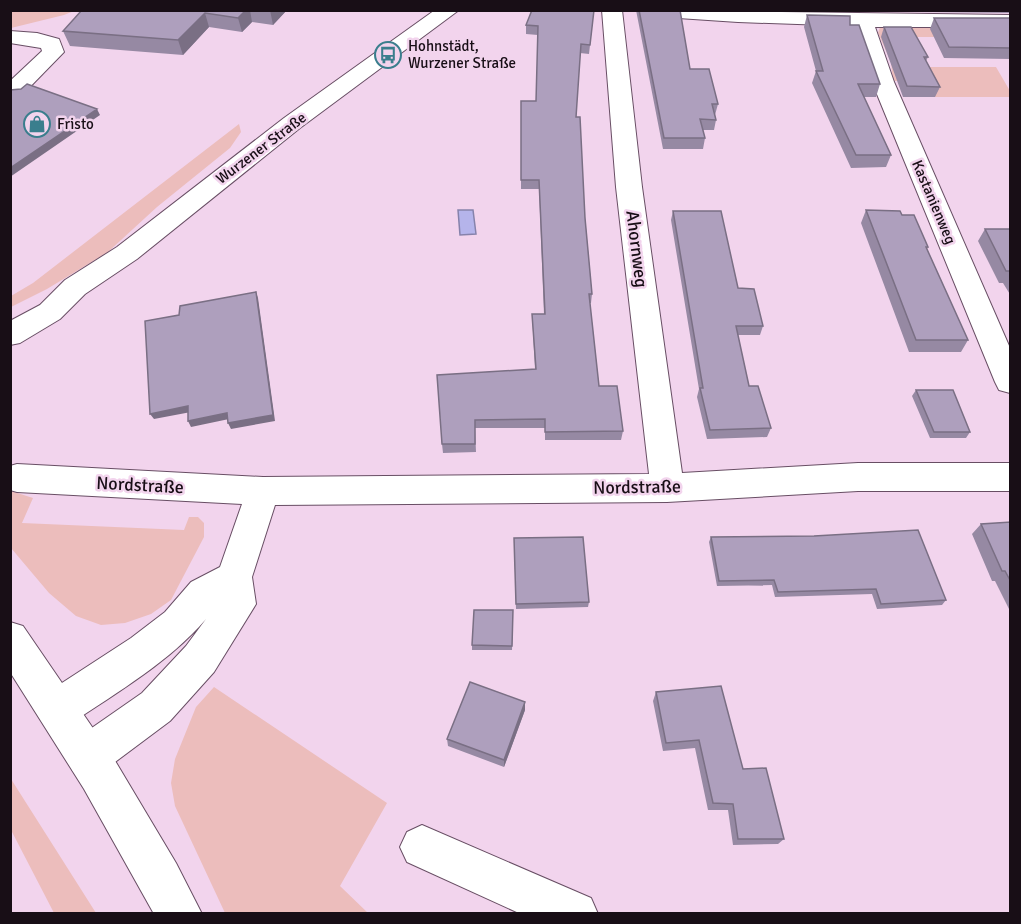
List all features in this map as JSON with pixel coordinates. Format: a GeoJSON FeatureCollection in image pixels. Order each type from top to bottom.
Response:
{"type":"FeatureCollection","features":[{"type":"Feature","properties":{"kind":"street","name":"Wurzener Straße"},"geometry":{"type":"LineString","coordinates":[[10,315],[75,287],[127,254],[292,123],[449,10]]}},
{"type":"Feature","properties":{"kind":"street","name":"Ahornweg"},"geometry":{"type":"LineString","coordinates":[[612,10],[629,187],[667,488]]}},
{"type":"Feature","properties":{"kind":"street"},"geometry":{"type":"LineString","coordinates":[[648,10],[700,15],[1011,21]]}},
{"type":"Feature","properties":{"kind":"street","name":"Kastanienweg"},"geometry":{"type":"LineString","coordinates":[[876,17],[883,82],[1011,382]]}},
{"type":"Feature","properties":{"kind":"street"},"geometry":{"type":"LineString","coordinates":[[10,37],[37,39],[51,44],[53,52],[16,88]]}},
{"type":"Feature","properties":{"kind":"street","name":"Wurzener Straße"},"geometry":{"type":"LineString","coordinates":[[10,335],[50,312],[75,287]]}},
{"type":"Feature","properties":{"kind":"street","name":"Nordstraße"},"geometry":{"type":"LineString","coordinates":[[17,478],[263,491],[667,488],[858,477],[1011,477]]}},
{"type":"Feature","properties":{"kind":"street"},"geometry":{"type":"LineString","coordinates":[[88,756],[156,707],[200,659],[238,604],[234,577],[263,491]]}},
{"type":"Feature","properties":{"kind":"street"},"geometry":{"type":"LineString","coordinates":[[59,708],[145,651],[178,624],[204,594],[234,577]]}},
{"type":"Feature","properties":{"kind":"street"},"geometry":{"type":"LineString","coordinates":[[10,639],[59,708],[156,870],[179,914]]}},
{"type":"Feature","properties":{"kind":"street"},"geometry":{"type":"LineString","coordinates":[[422,847],[575,914]]}},
{"type":"Feature","properties":{"kind":"shaded area"},"geometry":{"type":"Polygon","coordinates":[[[11,10],[74,11],[11,28],[11,10]]]}},
{"type":"Feature","properties":{"kind":"shaded area"},"geometry":{"type":"Polygon","coordinates":[[[880,27],[930,27],[935,37],[887,37],[902,67],[996,67],[1010,91],[1010,97],[935,97],[927,81],[893,81],[891,62],[878,33],[880,27]]]}},
{"type":"Feature","properties":{"kind":"shaded area"},"geometry":{"type":"Polygon","coordinates":[[[239,124],[241,132],[230,148],[157,207],[108,252],[47,289],[11,307],[11,296],[33,283],[239,124]]]}},
{"type":"Feature","properties":{"kind":"shaded area"},"geometry":{"type":"Polygon","coordinates":[[[11,491],[33,498],[22,523],[184,530],[189,517],[198,517],[204,523],[204,537],[171,600],[151,614],[125,623],[101,625],[76,616],[49,593],[11,548],[11,491]]]}},
{"type":"Feature","properties":{"kind":"shaded area"},"geometry":{"type":"Polygon","coordinates":[[[214,687],[387,803],[340,886],[368,913],[225,913],[175,806],[171,783],[175,759],[196,707],[214,687]]]}},
{"type":"Feature","properties":{"kind":"shaded area"},"geometry":{"type":"Polygon","coordinates":[[[11,779],[96,913],[54,913],[11,830],[11,779]]]}},
{"type":"Feature","properties":{"kind":"water"},"geometry":{"type":"Polygon","coordinates":[[[458,210],[473,210],[476,234],[460,235],[458,210]]]}},
{"type":"Feature","properties":{"kind":"building"},"geometry":{"type":"Polygon","coordinates":[[[82,10],[246,10],[238,18],[205,13],[178,40],[63,31],[82,10]]]}},
{"type":"Feature","properties":{"kind":"building"},"geometry":{"type":"Polygon","coordinates":[[[532,10],[594,10],[590,45],[581,44],[576,117],[580,117],[585,218],[592,294],[589,294],[599,386],[617,386],[623,431],[545,432],[545,419],[475,420],[475,444],[442,444],[437,375],[536,369],[532,314],[545,314],[539,180],[521,180],[521,101],[536,101],[538,26],[526,25],[532,10]]]}},
{"type":"Feature","properties":{"kind":"building"},"geometry":{"type":"Polygon","coordinates":[[[639,10],[680,10],[690,69],[709,69],[718,104],[712,104],[716,120],[700,119],[705,138],[664,138],[639,10]]]}},
{"type":"Feature","properties":{"kind":"building"},"geometry":{"type":"Polygon","coordinates":[[[807,15],[850,16],[850,25],[859,25],[880,84],[858,84],[891,155],[856,155],[816,71],[823,71],[807,15]]]}},
{"type":"Feature","properties":{"kind":"building"},"geometry":{"type":"Polygon","coordinates":[[[934,18],[1011,18],[1011,48],[949,47],[934,18]]]}},
{"type":"Feature","properties":{"kind":"building"},"geometry":{"type":"Polygon","coordinates":[[[884,27],[911,27],[928,57],[924,57],[940,87],[907,86],[884,27]]]}},
{"type":"Feature","properties":{"kind":"building"},"geometry":{"type":"Polygon","coordinates":[[[27,84],[97,109],[10,168],[10,90],[21,89],[27,84]]]}},
{"type":"Feature","properties":{"kind":"building"},"geometry":{"type":"Polygon","coordinates":[[[866,210],[900,211],[902,215],[914,215],[968,340],[916,340],[866,210]]]}},
{"type":"Feature","properties":{"kind":"building"},"geometry":{"type":"Polygon","coordinates":[[[673,211],[721,211],[738,288],[754,289],[763,326],[736,326],[749,386],[758,386],[771,428],[710,430],[700,388],[703,388],[673,211]]]}},
{"type":"Feature","properties":{"kind":"building"},"geometry":{"type":"Polygon","coordinates":[[[985,229],[1011,229],[1011,271],[1006,271],[985,229]]]}},
{"type":"Feature","properties":{"kind":"building"},"geometry":{"type":"Polygon","coordinates":[[[256,292],[273,415],[228,423],[227,413],[188,421],[188,406],[150,414],[145,321],[179,315],[180,306],[256,292]]]}},
{"type":"Feature","properties":{"kind":"building"},"geometry":{"type":"Polygon","coordinates":[[[916,390],[953,390],[970,432],[934,432],[916,390]]]}},
{"type":"Feature","properties":{"kind":"building"},"geometry":{"type":"Polygon","coordinates":[[[1011,522],[1011,582],[1005,571],[1002,571],[981,524],[1011,522]]]}},
{"type":"Feature","properties":{"kind":"building"},"geometry":{"type":"Polygon","coordinates":[[[918,530],[946,600],[881,604],[876,589],[778,592],[774,580],[719,581],[711,537],[814,536],[918,530]]]}},
{"type":"Feature","properties":{"kind":"building"},"geometry":{"type":"Polygon","coordinates":[[[583,537],[589,602],[516,604],[514,538],[583,537]]]}},
{"type":"Feature","properties":{"kind":"building"},"geometry":{"type":"Polygon","coordinates":[[[474,610],[513,610],[512,646],[472,645],[474,610]]]}},
{"type":"Feature","properties":{"kind":"building"},"geometry":{"type":"Polygon","coordinates":[[[470,682],[525,702],[504,760],[447,739],[470,682]]]}},
{"type":"Feature","properties":{"kind":"building"},"geometry":{"type":"Polygon","coordinates":[[[721,686],[743,769],[766,768],[784,839],[738,839],[733,804],[713,803],[699,740],[666,743],[656,692],[721,686]]]}},
{"type":"Feature","properties":{"kind":"place","name":"Hohnstädt, Wurzener Straße"},"geometry":{"type":"Point","coordinates":[388,55]}},
{"type":"Feature","properties":{"kind":"place","name":"Fristo"},"geometry":{"type":"Point","coordinates":[37,124]}}]}
